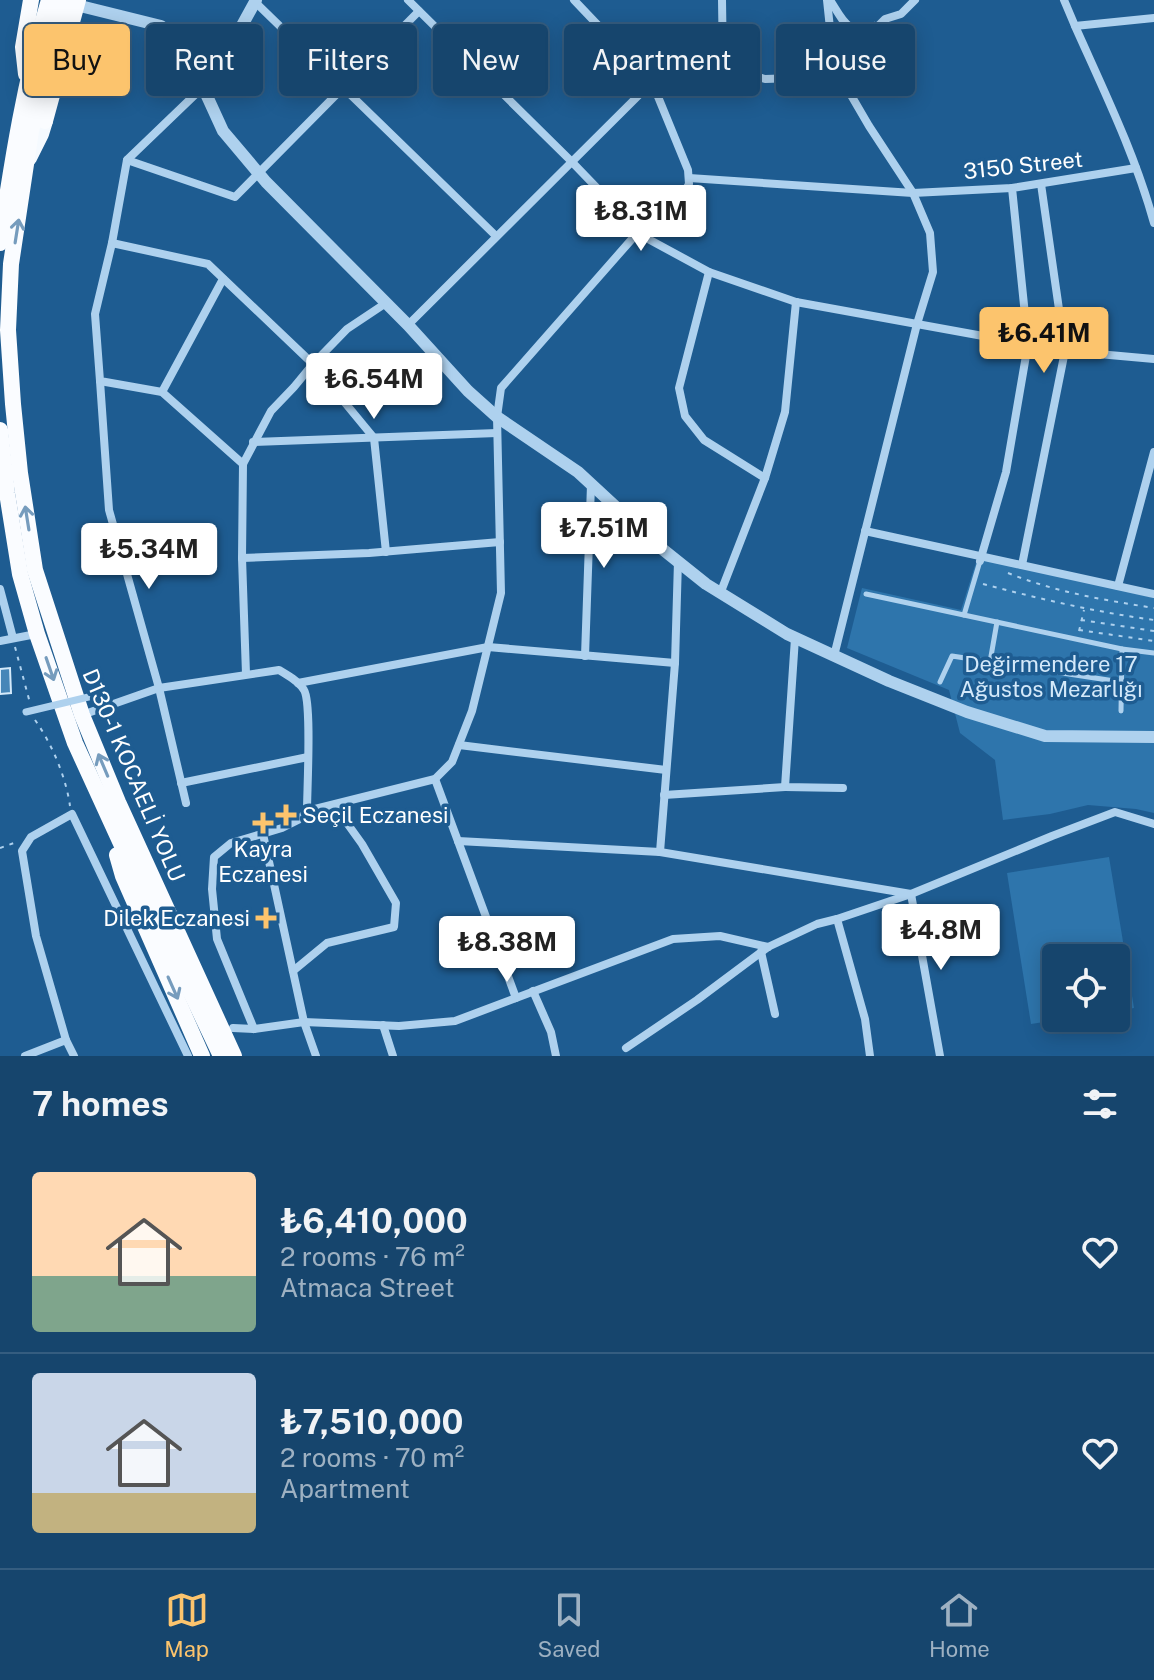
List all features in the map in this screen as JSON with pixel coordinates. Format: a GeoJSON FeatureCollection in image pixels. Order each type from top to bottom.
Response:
{"type":"FeatureCollection","features":[{"type":"Feature","properties":{"kind":"highway"},"geometry":{"type":"LineString","coordinates":[[27,24],[31,0]]}},
{"type":"Feature","properties":{"kind":"highway"},"geometry":{"type":"LineString","coordinates":[[49,0],[49,24]]}},
{"type":"Feature","properties":{"kind":"highway"},"geometry":{"type":"LineString","coordinates":[[50,24],[72,2]]}},
{"type":"Feature","properties":{"kind":"highway"},"geometry":{"type":"LineString","coordinates":[[45,121],[72,2]]}},
{"type":"Feature","properties":{"kind":"highway"},"geometry":{"type":"LineString","coordinates":[[0,243],[25,96]]}},
{"type":"Feature","properties":{"kind":"highway","name":"D130-1 KOCAELİ YOLU"},"geometry":{"type":"LineString","coordinates":[[39,96],[11,264],[8,330],[20,473],[35,570],[112,806]]}},
{"type":"Feature","properties":{"kind":"highway"},"geometry":{"type":"LineString","coordinates":[[0,430],[20,574],[37,634],[75,743],[112,806],[226,1045],[246,1056]]}},
{"type":"Feature","properties":{"kind":"highway"},"geometry":{"type":"LineString","coordinates":[[112,806],[152,862],[226,1045]]}},
{"type":"Feature","properties":{"kind":"highway"},"geometry":{"type":"LineString","coordinates":[[112,806],[123,876],[202,1056]]}},
{"type":"Feature","properties":{"kind":"main road"},"geometry":{"type":"LineString","coordinates":[[25,167],[45,121]]}},
{"type":"Feature","properties":{"kind":"street"},"geometry":{"type":"LineString","coordinates":[[408,0],[639,231],[709,272],[796,302],[1065,351],[1154,359]]}},
{"type":"Feature","properties":{"kind":"street"},"geometry":{"type":"LineString","coordinates":[[574,0],[597,24]]}},
{"type":"Feature","properties":{"kind":"street"},"geometry":{"type":"LineString","coordinates":[[722,0],[722,24]]}},
{"type":"Feature","properties":{"kind":"street"},"geometry":{"type":"LineString","coordinates":[[828,0],[844,23],[859,30],[872,28],[885,19],[901,14],[915,0]]}},
{"type":"Feature","properties":{"kind":"street"},"geometry":{"type":"LineString","coordinates":[[828,0],[830,24]]}},
{"type":"Feature","properties":{"kind":"street"},"geometry":{"type":"LineString","coordinates":[[1064,0],[1136,168],[1150,193],[1154,223]]}},
{"type":"Feature","properties":{"kind":"street"},"geometry":{"type":"LineString","coordinates":[[243,24],[256,1],[279,24]]}},
{"type":"Feature","properties":{"kind":"street"},"geometry":{"type":"LineString","coordinates":[[72,2],[154,24]]}},
{"type":"Feature","properties":{"kind":"street"},"geometry":{"type":"LineString","coordinates":[[406,24],[419,11]]}},
{"type":"Feature","properties":{"kind":"street"},"geometry":{"type":"LineString","coordinates":[[1075,26],[1154,18]]}},
{"type":"Feature","properties":{"kind":"street"},"geometry":{"type":"LineString","coordinates":[[880,24],[885,19]]}},
{"type":"Feature","properties":{"kind":"street"},"geometry":{"type":"LineString","coordinates":[[186,803],[159,688],[109,510],[95,314],[127,160],[194,96]]}},
{"type":"Feature","properties":{"kind":"street"},"geometry":{"type":"LineString","coordinates":[[207,96],[223,131],[259,173],[468,391],[497,417],[578,472],[720,594],[795,638],[967,712],[1045,736],[1154,737]]}},
{"type":"Feature","properties":{"kind":"street"},"geometry":{"type":"LineString","coordinates":[[127,160],[235,197],[335,96]]}},
{"type":"Feature","properties":{"kind":"street"},"geometry":{"type":"LineString","coordinates":[[351,96],[496,236]]}},
{"type":"Feature","properties":{"kind":"street"},"geometry":{"type":"LineString","coordinates":[[408,325],[638,96]]}},
{"type":"Feature","properties":{"kind":"street"},"geometry":{"type":"LineString","coordinates":[[254,1029],[217,939],[212,889],[214,857],[231,843],[282,828],[300,819],[307,811],[435,779],[452,762],[472,711],[501,593],[497,417],[501,388],[639,231],[677,204],[689,184],[688,170],[658,96]]}},
{"type":"Feature","properties":{"kind":"street"},"geometry":{"type":"LineString","coordinates":[[834,656],[917,324],[933,272],[930,233],[913,193],[852,96]]}},
{"type":"Feature","properties":{"kind":"street","name":"3150 Street"},"geometry":{"type":"LineString","coordinates":[[689,178],[913,193],[1012,188],[1136,168]]}},
{"type":"Feature","properties":{"kind":"street"},"geometry":{"type":"LineString","coordinates":[[1022,565],[1065,351],[1041,184]]}},
{"type":"Feature","properties":{"kind":"street"},"geometry":{"type":"LineString","coordinates":[[981,559],[1006,472],[1028,344],[1012,188]]}},
{"type":"Feature","properties":{"kind":"street"},"geometry":{"type":"LineString","coordinates":[[112,243],[208,264],[313,364],[374,438],[386,552]]}},
{"type":"Feature","properties":{"kind":"street"},"geometry":{"type":"LineString","coordinates":[[709,272],[679,388],[685,416],[704,440],[765,478]]}},
{"type":"Feature","properties":{"kind":"street"},"geometry":{"type":"LineString","coordinates":[[162,392],[223,279]]}},
{"type":"Feature","properties":{"kind":"street"},"geometry":{"type":"LineString","coordinates":[[720,594],[765,478],[785,412],[796,302]]}},
{"type":"Feature","properties":{"kind":"street"},"geometry":{"type":"LineString","coordinates":[[246,674],[243,464],[271,411],[347,329],[386,303]]}},
{"type":"Feature","properties":{"kind":"street"},"geometry":{"type":"LineString","coordinates":[[100,381],[162,392],[243,464]]}},
{"type":"Feature","properties":{"kind":"street"},"geometry":{"type":"LineString","coordinates":[[253,442],[497,433]]}},
{"type":"Feature","properties":{"kind":"street"},"geometry":{"type":"LineString","coordinates":[[1118,586],[1154,452]]}},
{"type":"Feature","properties":{"kind":"street"},"geometry":{"type":"LineString","coordinates":[[585,656],[591,484]]}},
{"type":"Feature","properties":{"kind":"street"},"geometry":{"type":"LineString","coordinates":[[865,531],[981,559],[1154,594]]}},
{"type":"Feature","properties":{"kind":"street"},"geometry":{"type":"LineString","coordinates":[[242,558],[386,552],[500,542]]}},
{"type":"Feature","properties":{"kind":"street"},"geometry":{"type":"LineString","coordinates":[[660,852],[675,663],[678,561]]}},
{"type":"Feature","properties":{"kind":"street"},"geometry":{"type":"LineString","coordinates":[[0,589],[13,638]]}},
{"type":"Feature","properties":{"kind":"street"},"geometry":{"type":"LineString","coordinates":[[0,641],[37,634]]}},
{"type":"Feature","properties":{"kind":"street"},"geometry":{"type":"LineString","coordinates":[[785,787],[795,638]]}},
{"type":"Feature","properties":{"kind":"street"},"geometry":{"type":"LineString","coordinates":[[298,683],[488,647],[675,663]]}},
{"type":"Feature","properties":{"kind":"street"},"geometry":{"type":"LineString","coordinates":[[82,715],[159,688],[279,670],[306,691],[307,811]]}},
{"type":"Feature","properties":{"kind":"street"},"geometry":{"type":"LineString","coordinates":[[29,710],[101,694]]}},
{"type":"Feature","properties":{"kind":"street"},"geometry":{"type":"LineString","coordinates":[[459,745],[666,770]]}},
{"type":"Feature","properties":{"kind":"street"},"geometry":{"type":"LineString","coordinates":[[181,783],[308,757]]}},
{"type":"Feature","properties":{"kind":"street"},"geometry":{"type":"LineString","coordinates":[[435,779],[516,998]]}},
{"type":"Feature","properties":{"kind":"street"},"geometry":{"type":"LineString","coordinates":[[664,795],[785,787],[843,788]]}},
{"type":"Feature","properties":{"kind":"street"},"geometry":{"type":"LineString","coordinates":[[293,971],[327,943],[394,927],[396,903],[362,844],[334,805]]}},
{"type":"Feature","properties":{"kind":"street"},"geometry":{"type":"LineString","coordinates":[[626,1048],[765,949],[817,924],[911,894],[1115,812],[1154,824]]}},
{"type":"Feature","properties":{"kind":"street"},"geometry":{"type":"LineString","coordinates":[[74,1056],[66,1040],[36,936],[22,851],[31,837],[72,814],[188,1056]]}},
{"type":"Feature","properties":{"kind":"street"},"geometry":{"type":"LineString","coordinates":[[263,834],[304,1022],[316,1056]]}},
{"type":"Feature","properties":{"kind":"street"},"geometry":{"type":"LineString","coordinates":[[458,841],[660,852],[911,894]]}},
{"type":"Feature","properties":{"kind":"street"},"geometry":{"type":"LineString","coordinates":[[911,894],[940,1056]]}},
{"type":"Feature","properties":{"kind":"street"},"geometry":{"type":"LineString","coordinates":[[837,919],[865,1019],[870,1056]]}},
{"type":"Feature","properties":{"kind":"street"},"geometry":{"type":"LineString","coordinates":[[226,1045],[254,1029],[304,1022],[399,1026],[455,1021],[673,939],[720,936],[765,949]]}},
{"type":"Feature","properties":{"kind":"street"},"geometry":{"type":"LineString","coordinates":[[765,949],[775,1014]]}},
{"type":"Feature","properties":{"kind":"street"},"geometry":{"type":"LineString","coordinates":[[533,991],[551,1032],[556,1056]]}},
{"type":"Feature","properties":{"kind":"street"},"geometry":{"type":"LineString","coordinates":[[383,1025],[393,1056]]}},
{"type":"Feature","properties":{"kind":"street"},"geometry":{"type":"LineString","coordinates":[[25,1056],[66,1040]]}},
{"type":"Feature","properties":{"kind":"lane"},"geometry":{"type":"LineString","coordinates":[[964,615],[981,559]]}},
{"type":"Feature","properties":{"kind":"lane"},"geometry":{"type":"LineString","coordinates":[[866,594],[1078,640],[1154,653]]}},
{"type":"Feature","properties":{"kind":"lane"},"geometry":{"type":"LineString","coordinates":[[990,662],[997,622]]}},
{"type":"Feature","properties":{"kind":"lane"},"geometry":{"type":"LineString","coordinates":[[1121,711],[1122,649]]}},
{"type":"Feature","properties":{"kind":"lane"},"geometry":{"type":"LineString","coordinates":[[940,682],[952,656],[1121,682]]}},
{"type":"Feature","properties":{"kind":"path"},"geometry":{"type":"LineString","coordinates":[[974,582],[1084,609],[1154,620]]}},
{"type":"Feature","properties":{"kind":"path"},"geometry":{"type":"LineString","coordinates":[[1034,584],[1154,608]]}},
{"type":"Feature","properties":{"kind":"path"},"geometry":{"type":"LineString","coordinates":[[1078,640],[1084,609]]}},
{"type":"Feature","properties":{"kind":"path"},"geometry":{"type":"LineString","coordinates":[[1081,620],[1154,631]]}},
{"type":"Feature","properties":{"kind":"path"},"geometry":{"type":"LineString","coordinates":[[1079,630],[1154,641]]}},
{"type":"Feature","properties":{"kind":"path"},"geometry":{"type":"LineString","coordinates":[[13,638],[29,710]]}},
{"type":"Feature","properties":{"kind":"path"},"geometry":{"type":"LineString","coordinates":[[36,722],[45,732],[68,792],[72,814]]}},
{"type":"Feature","properties":{"kind":"green space","name":"Değirmendere 17 Ağustos Mezarlığı"},"geometry":{"type":"Polygon","coordinates":[[[978,556],[1154,598],[1154,813],[1088,805],[1003,820],[995,760],[960,733],[949,690],[847,648],[862,588],[961,610],[978,556]]]}},
{"type":"Feature","properties":{"kind":"green space"},"geometry":{"type":"Polygon","coordinates":[[[1109,857],[1123,944],[1042,944],[1042,1022],[1031,1024],[1007,873],[1109,857]]]}},
{"type":"Feature","properties":{"kind":"green space"},"geometry":{"type":"Polygon","coordinates":[[[1130,984],[1134,1008],[1130,1009],[1130,984]]]}},
{"type":"Feature","properties":{"kind":"building"},"geometry":{"type":"Polygon","coordinates":[[[10,668],[11,693],[0,694],[0,669],[10,668]]]}},
{"type":"Feature","properties":{"kind":"place","name":"Seçil Eczanesi"},"geometry":{"type":"Point","coordinates":[286,815]}},
{"type":"Feature","properties":{"kind":"place","name":"Kayra Eczanesi"},"geometry":{"type":"Point","coordinates":[263,823]}},
{"type":"Feature","properties":{"kind":"place","name":"Dilek Eczanesi"},"geometry":{"type":"Point","coordinates":[266,918]}}]}
